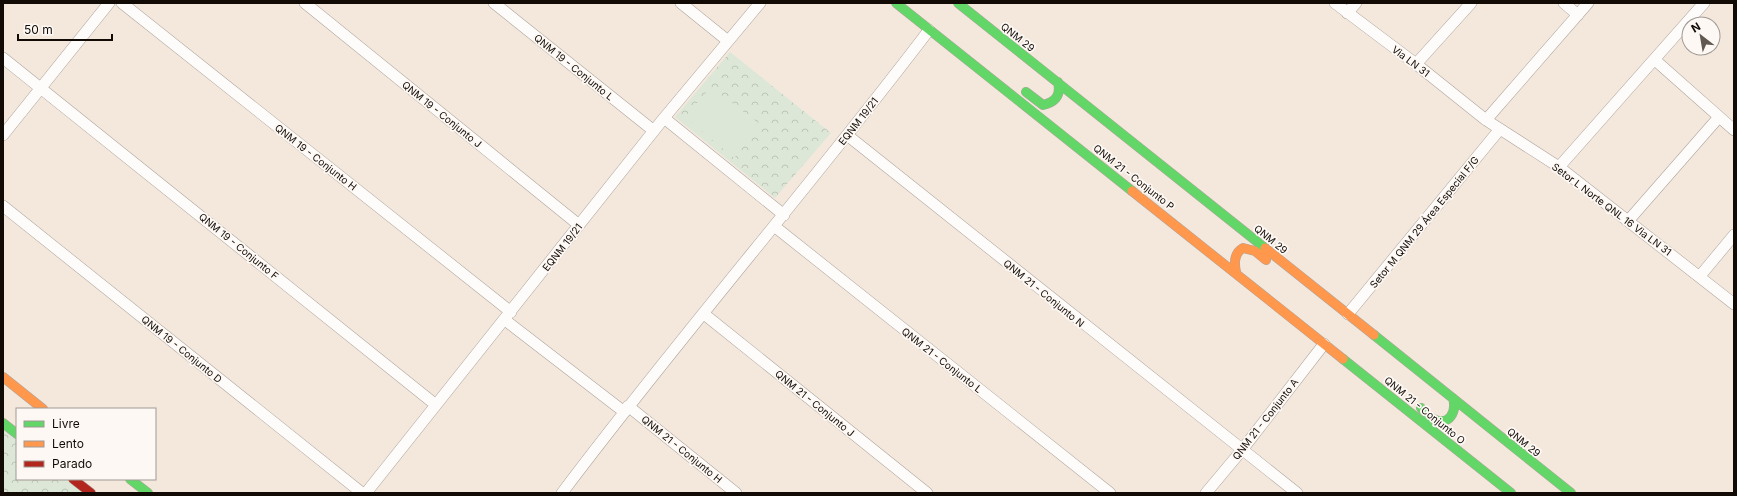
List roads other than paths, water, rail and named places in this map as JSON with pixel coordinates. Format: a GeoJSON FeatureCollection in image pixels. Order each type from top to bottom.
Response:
{"type":"FeatureCollection","features":[{"type":"Feature","properties":{"kind":"main road","name":"QNM 21 - Conjunto P"},"geometry":{"type":"LineString","coordinates":[[896,3],[1236,272],[1327,346]]}},
{"type":"Feature","properties":{"kind":"main road","name":"QNM 29"},"geometry":{"type":"LineString","coordinates":[[958,3],[1571,493]]}},
{"type":"Feature","properties":{"kind":"main road"},"geometry":{"type":"LineString","coordinates":[[950,45],[986,62]]}},
{"type":"Feature","properties":{"kind":"main road"},"geometry":{"type":"LineString","coordinates":[[1018,86],[1043,105],[1053,102],[1059,96],[1060,89],[1058,82]]}},
{"type":"Feature","properties":{"kind":"main road"},"geometry":{"type":"LineString","coordinates":[[1236,272],[1234,260],[1236,254],[1241,250],[1249,248],[1254,250],[1297,284],[1328,299]]}},
{"type":"Feature","properties":{"kind":"main road"},"geometry":{"type":"LineString","coordinates":[[1327,346],[1370,369]]}},
{"type":"Feature","properties":{"kind":"main road","name":"QNM 21 - Conjunto O"},"geometry":{"type":"LineString","coordinates":[[1327,346],[1511,493]]}},
{"type":"Feature","properties":{"kind":"main road"},"geometry":{"type":"LineString","coordinates":[[3,377],[42,408]]}},
{"type":"Feature","properties":{"kind":"main road"},"geometry":{"type":"LineString","coordinates":[[1412,401],[1436,420],[1443,421],[1448,419],[1455,412],[1453,398]]}},
{"type":"Feature","properties":{"kind":"main road"},"geometry":{"type":"LineString","coordinates":[[3,423],[16,433]]}},
{"type":"Feature","properties":{"kind":"main road"},"geometry":{"type":"LineString","coordinates":[[75,480],[91,493]]}},
{"type":"Feature","properties":{"kind":"main road"},"geometry":{"type":"LineString","coordinates":[[131,480],[148,493]]}},
{"type":"Feature","properties":{"kind":"street"},"geometry":{"type":"LineString","coordinates":[[3,135],[109,3]]}},
{"type":"Feature","properties":{"kind":"street","name":"QNM 19 - Conjunto H"},"geometry":{"type":"LineString","coordinates":[[122,3],[508,316],[626,409]]}},
{"type":"Feature","properties":{"kind":"street","name":"QNM 19 - Conjunto J"},"geometry":{"type":"LineString","coordinates":[[306,3],[580,225]]}},
{"type":"Feature","properties":{"kind":"street","name":"QNM 19 - Conjunto L"},"geometry":{"type":"LineString","coordinates":[[494,3],[654,131]]}},
{"type":"Feature","properties":{"kind":"street"},"geometry":{"type":"LineString","coordinates":[[681,3],[728,41]]}},
{"type":"Feature","properties":{"kind":"street","name":"EQNM 19/21"},"geometry":{"type":"LineString","coordinates":[[366,493],[664,118],[760,3]]}},
{"type":"Feature","properties":{"kind":"street","name":"Via LN 31"},"geometry":{"type":"LineString","coordinates":[[1335,3],[1416,64],[1486,120]]}},
{"type":"Feature","properties":{"kind":"street"},"geometry":{"type":"LineString","coordinates":[[1347,13],[1356,3]]}},
{"type":"Feature","properties":{"kind":"street"},"geometry":{"type":"LineString","coordinates":[[1416,64],[1471,3]]}},
{"type":"Feature","properties":{"kind":"street"},"geometry":{"type":"LineString","coordinates":[[1564,3],[1578,15]]}},
{"type":"Feature","properties":{"kind":"street"},"geometry":{"type":"LineString","coordinates":[[1486,120],[1588,3]]}},
{"type":"Feature","properties":{"kind":"street"},"geometry":{"type":"LineString","coordinates":[[1559,167],[1704,3]]}},
{"type":"Feature","properties":{"kind":"street","name":"EQNM 19/21"},"geometry":{"type":"LineString","coordinates":[[562,493],[626,409],[784,215],[929,30]]}},
{"type":"Feature","properties":{"kind":"street","name":"QNM 19 - Conjunto F"},"geometry":{"type":"LineString","coordinates":[[3,58],[436,405]]}},
{"type":"Feature","properties":{"kind":"street"},"geometry":{"type":"LineString","coordinates":[[1655,60],[1734,130]]}},
{"type":"Feature","properties":{"kind":"street"},"geometry":{"type":"LineString","coordinates":[[664,118],[784,215]]}},
{"type":"Feature","properties":{"kind":"street"},"geometry":{"type":"LineString","coordinates":[[1628,221],[1719,118]]}},
{"type":"Feature","properties":{"kind":"street","name":"Setor L Norte QNL 16 Via LN 31"},"geometry":{"type":"LineString","coordinates":[[1486,120],[1559,167],[1734,304]]}},
{"type":"Feature","properties":{"kind":"street","name":"Setor M QNM 29 Área Especial F/G"},"geometry":{"type":"LineString","coordinates":[[1348,314],[1500,129]]}},
{"type":"Feature","properties":{"kind":"street","name":"QNM 21 - Conjunto N"},"geometry":{"type":"LineString","coordinates":[[847,135],[1297,493]]}},
{"type":"Feature","properties":{"kind":"street","name":"QNM 19 - Conjunto D"},"geometry":{"type":"LineString","coordinates":[[3,206],[362,493]]}},
{"type":"Feature","properties":{"kind":"street","name":"QNM 21 - Conjunto L"},"geometry":{"type":"LineString","coordinates":[[774,226],[1110,493]]}},
{"type":"Feature","properties":{"kind":"street"},"geometry":{"type":"LineString","coordinates":[[1700,276],[1734,235]]}},
{"type":"Feature","properties":{"kind":"street","name":"QNM 21 - Conjunto J"},"geometry":{"type":"LineString","coordinates":[[704,314],[927,493]]}},
{"type":"Feature","properties":{"kind":"street","name":"QNM 21 - Conjunto A"},"geometry":{"type":"LineString","coordinates":[[1206,493],[1327,346]]}},
{"type":"Feature","properties":{"kind":"street","name":"QNM 21 - Conjunto H"},"geometry":{"type":"LineString","coordinates":[[626,409],[736,493]]}}]}
